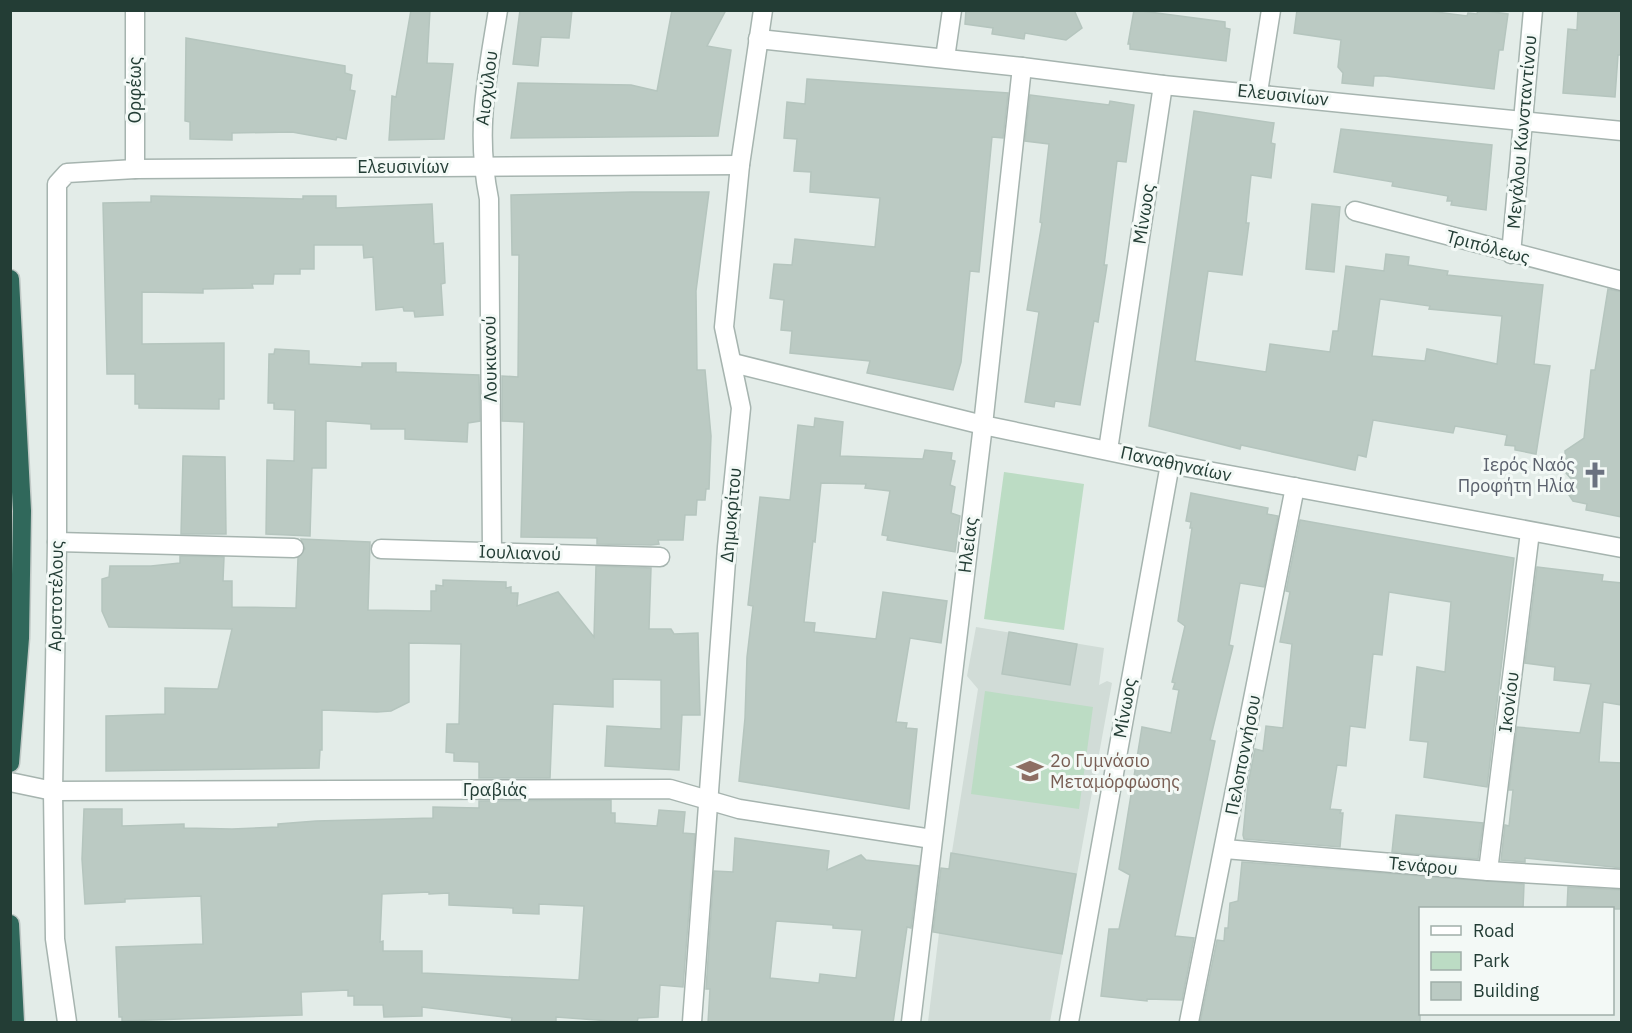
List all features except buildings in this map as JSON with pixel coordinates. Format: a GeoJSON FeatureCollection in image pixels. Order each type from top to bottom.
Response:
{"type":"FeatureCollection","features":[{"type":"Feature","properties":{"kind":"highway"},"geometry":{"type":"LineString","coordinates":[[10,279],[22,511],[20,638],[10,763]]}},
{"type":"Feature","properties":{"kind":"highway"},"geometry":{"type":"LineString","coordinates":[[10,924],[15,1023]]}},
{"type":"Feature","properties":{"kind":"street","name":"Ορφέως"},"geometry":{"type":"LineString","coordinates":[[135,10],[135,169]]}},
{"type":"Feature","properties":{"kind":"street","name":"Αισχύλου"},"geometry":{"type":"LineString","coordinates":[[482,166],[481,119],[498,10]]}},
{"type":"Feature","properties":{"kind":"street","name":"Δημοκρίτου"},"geometry":{"type":"LineString","coordinates":[[692,1023],[708,799],[741,408],[724,327],[740,165],[763,10]]}},
{"type":"Feature","properties":{"kind":"street"},"geometry":{"type":"LineString","coordinates":[[945,58],[952,10]]}},
{"type":"Feature","properties":{"kind":"street"},"geometry":{"type":"LineString","coordinates":[[1258,92],[1271,10]]}},
{"type":"Feature","properties":{"kind":"street","name":"Μεγάλου Κωνσταντίνου"},"geometry":{"type":"LineString","coordinates":[[1510,254],[1533,10]]}},
{"type":"Feature","properties":{"kind":"street","name":"Ελευσινίων"},"geometry":{"type":"LineString","coordinates":[[758,39],[1022,66],[1163,85],[1258,92],[1622,131]]}},
{"type":"Feature","properties":{"kind":"street","name":"Ηλείας"},"geometry":{"type":"LineString","coordinates":[[911,1023],[1022,66]]}},
{"type":"Feature","properties":{"kind":"street","name":"Μίνωος"},"geometry":{"type":"LineString","coordinates":[[1108,450],[1163,85]]}},
{"type":"Feature","properties":{"kind":"street","name":"Ελευσινίων"},"geometry":{"type":"LineString","coordinates":[[67,173],[135,169],[740,165]]}},
{"type":"Feature","properties":{"kind":"street","name":"Λουκιανού"},"geometry":{"type":"LineString","coordinates":[[482,166],[489,199],[492,552]]}},
{"type":"Feature","properties":{"kind":"street","name":"Αριστοτέλους"},"geometry":{"type":"LineString","coordinates":[[67,173],[57,184],[57,542],[53,791],[55,939],[67,1023]]}},
{"type":"Feature","properties":{"kind":"street","name":"Τριπόλεως"},"geometry":{"type":"LineString","coordinates":[[1355,211],[1510,254],[1622,281]]}},
{"type":"Feature","properties":{"kind":"street","name":"Παναθηναίων"},"geometry":{"type":"LineString","coordinates":[[733,363],[982,425],[1170,464],[1622,548]]}},
{"type":"Feature","properties":{"kind":"street","name":"Μίνωος"},"geometry":{"type":"LineString","coordinates":[[1069,1023],[1170,464]]}},
{"type":"Feature","properties":{"kind":"street","name":"Πελοποννήσου"},"geometry":{"type":"LineString","coordinates":[[1190,1023],[1295,487]]}},
{"type":"Feature","properties":{"kind":"street","name":"Ικονίου"},"geometry":{"type":"LineString","coordinates":[[1488,871],[1530,532]]}},
{"type":"Feature","properties":{"kind":"street"},"geometry":{"type":"LineString","coordinates":[[57,542],[294,548]]}},
{"type":"Feature","properties":{"kind":"street","name":"Ιουλιανού"},"geometry":{"type":"LineString","coordinates":[[381,549],[660,557]]}},
{"type":"Feature","properties":{"kind":"street","name":"Γραβιάς"},"geometry":{"type":"LineString","coordinates":[[17,784],[53,791],[670,789],[739,809],[932,839]]}},
{"type":"Feature","properties":{"kind":"street","name":"Τενάρου"},"geometry":{"type":"LineString","coordinates":[[1225,849],[1488,871],[1622,879]]}},
{"type":"Feature","properties":{"kind":"shaded area","name":"2ο Γυμνάσιο Μεταμόρφωσης"},"geometry":{"type":"Polygon","coordinates":[[[976,627],[1104,648],[1099,685],[1107,681],[1112,683],[1050,1022],[928,1022],[939,933],[978,689],[967,676],[976,627]]]}},
{"type":"Feature","properties":{"kind":"green space"},"geometry":{"type":"Polygon","coordinates":[[[1004,472],[1084,484],[1064,630],[984,619],[1004,472]]]}},
{"type":"Feature","properties":{"kind":"green space"},"geometry":{"type":"Polygon","coordinates":[[[985,691],[1093,707],[1079,809],[971,794],[985,691]]]}},
{"type":"Feature","properties":{"kind":"place","name":"Ιερός Ναός Προφήτη Ηλία"},"geometry":{"type":"Point","coordinates":[1595,475]}},
{"type":"Feature","properties":{"kind":"place","name":"2ο Γυμνάσιο Μεταμόρφωσης"},"geometry":{"type":"Point","coordinates":[1030,771]}}]}
